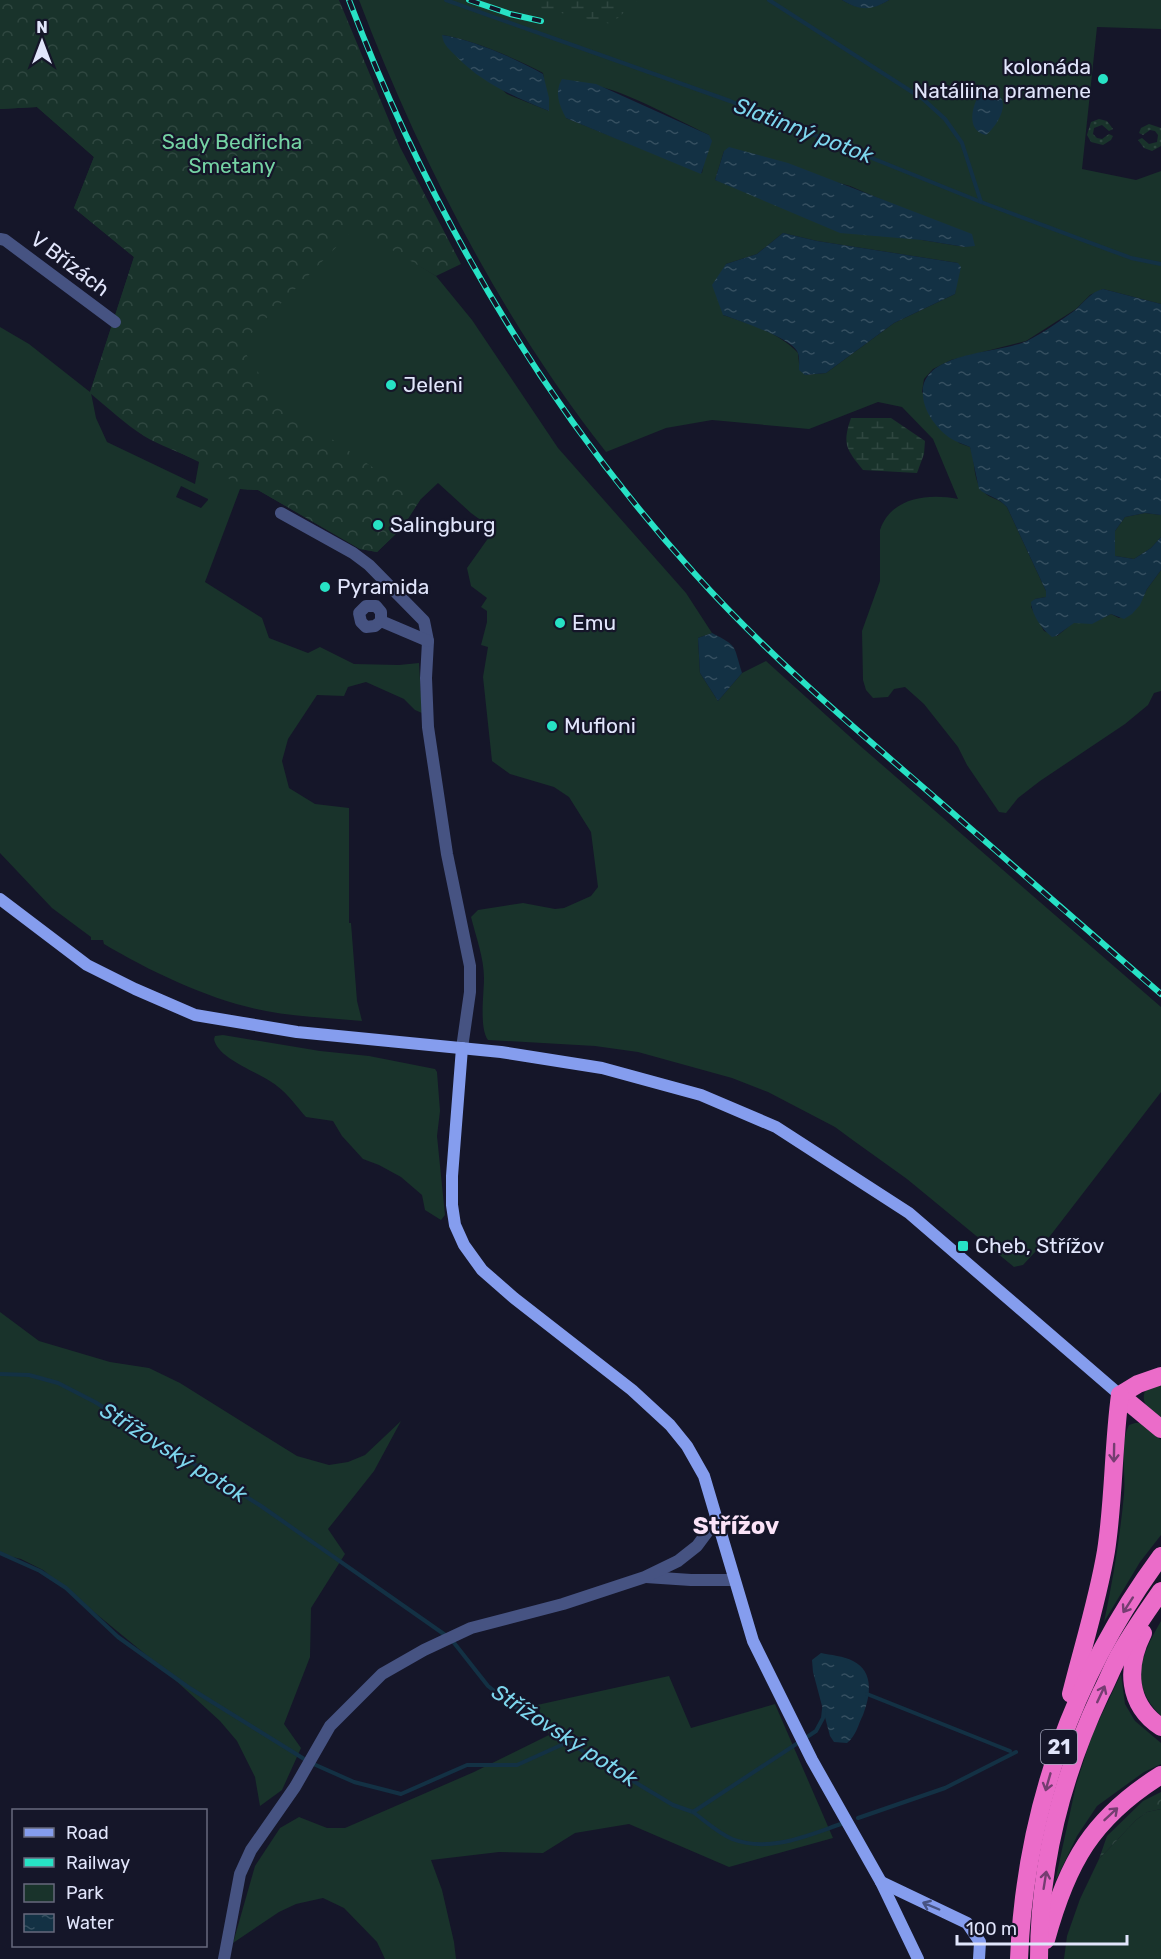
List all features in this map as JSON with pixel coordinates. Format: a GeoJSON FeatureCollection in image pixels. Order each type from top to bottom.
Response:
{"type":"FeatureCollection","features":[{"type":"Feature","properties":{"kind":"highway"},"geometry":{"type":"LineString","coordinates":[[1120,1395],[1138,1384],[1161,1377]]}},
{"type":"Feature","properties":{"kind":"highway"},"geometry":{"type":"LineString","coordinates":[[1120,1395],[1161,1429]]}},
{"type":"Feature","properties":{"kind":"highway"},"geometry":{"type":"LineString","coordinates":[[1055,1755],[1088,1632],[1106,1551],[1113,1483],[1114,1437],[1120,1395]]}},
{"type":"Feature","properties":{"kind":"highway","name":"21"},"geometry":{"type":"LineString","coordinates":[[1018,1959],[1024,1887],[1037,1821],[1055,1755],[1099,1654],[1161,1557]]}},
{"type":"Feature","properties":{"kind":"highway","name":"21"},"geometry":{"type":"LineString","coordinates":[[1040,1959],[1041,1907],[1054,1824],[1072,1764],[1120,1654],[1161,1591]]}},
{"type":"Feature","properties":{"kind":"highway"},"geometry":{"type":"LineString","coordinates":[[1161,1605],[1138,1644],[1131,1670],[1140,1706],[1148,1717],[1161,1727]]}},
{"type":"Feature","properties":{"kind":"highway","name":"21"},"geometry":{"type":"LineString","coordinates":[[1040,1959],[1063,1888],[1086,1841],[1112,1811],[1161,1775]]}},
{"type":"Feature","properties":{"kind":"street","name":"V Břízách"},"geometry":{"type":"LineString","coordinates":[[0,239],[5,240],[115,322]]}},
{"type":"Feature","properties":{"kind":"street"},"geometry":{"type":"LineString","coordinates":[[281,513],[353,553],[369,565],[424,621],[428,641],[426,678],[428,727],[447,854],[470,966],[470,992],[462,1048],[452,1176],[455,1225],[464,1245],[482,1270],[514,1298],[632,1390],[670,1425],[687,1446],[705,1476],[753,1641],[812,1760],[881,1882],[918,1959]]}},
{"type":"Feature","properties":{"kind":"street"},"geometry":{"type":"LineString","coordinates":[[381,621],[428,641]]}},
{"type":"Feature","properties":{"kind":"street"},"geometry":{"type":"LineString","coordinates":[[0,899],[87,965],[195,1016],[297,1032],[501,1052],[602,1068],[701,1095],[776,1127],[909,1214],[1120,1395]]}},
{"type":"Feature","properties":{"kind":"street"},"geometry":{"type":"LineString","coordinates":[[224,1959],[240,1874],[251,1850],[295,1787],[330,1726],[382,1674],[424,1650],[471,1628],[563,1604],[645,1576],[678,1561],[697,1546],[717,1519]]}},
{"type":"Feature","properties":{"kind":"street"},"geometry":{"type":"LineString","coordinates":[[645,1576],[691,1580],[734,1580]]}},
{"type":"Feature","properties":{"kind":"street"},"geometry":{"type":"LineString","coordinates":[[881,1882],[967,1923],[980,1942],[979,1959]]}},
{"type":"Feature","properties":{"kind":"green space"},"geometry":{"type":"Polygon","coordinates":[[[0,0],[436,276],[472,320],[558,448],[686,593],[712,633],[698,638],[700,673],[718,701],[742,673],[766,661],[858,744],[1161,1007],[1161,1092],[1050,1236],[1023,1265],[1014,1267],[907,1179],[835,1127],[768,1092],[732,1078],[638,1052],[595,1046],[488,1040],[483,1019],[483,963],[471,917],[478,910],[523,903],[555,909],[564,908],[591,896],[598,887],[591,832],[569,797],[554,787],[510,774],[492,761],[483,677],[488,647],[481,645],[487,622],[487,611],[481,607],[487,598],[471,586],[467,568],[494,530],[438,483],[420,500],[402,528],[377,552],[360,549],[258,490],[240,489],[205,582],[262,618],[269,638],[308,653],[320,647],[354,664],[419,663],[422,713],[415,710],[404,699],[366,682],[348,687],[344,696],[317,695],[288,739],[282,761],[289,788],[315,804],[349,808],[349,923],[351,923],[357,1001],[362,1021],[266,1011],[203,993],[162,975],[104,944],[103,940],[91,940],[91,937],[52,908],[0,853],[0,327],[29,344],[90,392],[134,257],[74,208],[94,157],[37,107],[0,109],[0,0]],[[91,393],[96,418],[107,442],[195,484],[199,462],[143,435],[91,393]],[[181,486],[176,497],[201,508],[208,500],[208,499],[181,486]]]}},
{"type":"Feature","properties":{"kind":"green space","name":"Sady Bedřicha Smetany"},"geometry":{"type":"Polygon","coordinates":[[[0,0],[339,0],[400,147],[461,264],[436,276],[355,228],[240,345],[278,402],[420,500],[402,528],[377,552],[360,549],[258,490],[240,489],[230,479],[207,465],[156,443],[123,421],[90,393],[134,257],[74,208],[94,157],[37,107],[0,109],[0,0]]]}},
{"type":"Feature","properties":{"kind":"green space"},"geometry":{"type":"Polygon","coordinates":[[[359,0],[842,0],[854,6],[866,8],[889,0],[1161,0],[1161,29],[1097,27],[1082,169],[1136,180],[1161,171],[1161,304],[1103,289],[1090,295],[1076,309],[1026,341],[951,360],[933,369],[924,379],[922,392],[959,443],[970,447],[980,487],[986,494],[1007,507],[1046,591],[1046,597],[1035,599],[1031,607],[1044,631],[1057,636],[1073,623],[1092,623],[1111,614],[1119,618],[1139,605],[1161,570],[1161,691],[1154,693],[1148,705],[1125,724],[1018,798],[1006,813],[999,812],[967,765],[958,747],[924,704],[905,687],[894,689],[888,697],[873,698],[866,690],[863,680],[862,631],[880,581],[880,530],[885,519],[893,510],[912,500],[923,497],[958,499],[933,439],[902,407],[878,402],[809,429],[712,420],[666,428],[606,452],[567,400],[497,292],[436,178],[359,0]],[[442,35],[507,94],[549,111],[543,73],[494,50],[442,35]],[[583,83],[566,118],[702,173],[709,135],[631,97],[583,83]],[[724,151],[715,180],[922,240],[965,247],[901,208],[850,186],[724,151]],[[783,233],[757,254],[726,264],[723,315],[763,330],[791,346],[798,353],[799,363],[805,375],[826,373],[894,323],[955,294],[958,263],[817,241],[783,233]]]}},
{"type":"Feature","properties":{"kind":"green space"},"geometry":{"type":"Polygon","coordinates":[[[517,0],[638,0],[611,24],[543,9],[517,0]]]}},
{"type":"Feature","properties":{"kind":"green space"},"geometry":{"type":"Polygon","coordinates":[[[1099,119],[1107,121],[1113,129],[1109,131],[1102,125],[1094,128],[1093,134],[1097,138],[1102,139],[1109,134],[1113,136],[1103,145],[1091,142],[1087,135],[1091,122],[1099,119]]]}},
{"type":"Feature","properties":{"kind":"green space"},"geometry":{"type":"Polygon","coordinates":[[[1149,124],[1161,128],[1161,146],[1152,151],[1144,148],[1138,140],[1142,138],[1149,144],[1157,142],[1158,135],[1155,131],[1150,130],[1143,135],[1139,133],[1141,128],[1149,124]]]}},
{"type":"Feature","properties":{"kind":"green space"},"geometry":{"type":"Polygon","coordinates":[[[851,418],[891,418],[925,441],[924,454],[917,473],[863,470],[847,446],[846,440],[851,418]]]}},
{"type":"Feature","properties":{"kind":"green space"},"geometry":{"type":"Polygon","coordinates":[[[1145,513],[1161,515],[1161,537],[1151,548],[1134,559],[1115,556],[1115,531],[1125,517],[1145,513]]]}},
{"type":"Feature","properties":{"kind":"green space"},"geometry":{"type":"Polygon","coordinates":[[[223,1035],[320,1051],[369,1056],[435,1069],[440,1111],[437,1136],[445,1215],[441,1220],[425,1210],[422,1195],[401,1177],[363,1159],[342,1136],[333,1121],[306,1117],[277,1086],[223,1053],[217,1047],[214,1039],[215,1036],[223,1035]]]}},
{"type":"Feature","properties":{"kind":"green space"},"geometry":{"type":"Polygon","coordinates":[[[0,1312],[39,1341],[110,1362],[149,1368],[180,1383],[297,1456],[329,1465],[348,1462],[365,1455],[401,1421],[374,1471],[328,1529],[345,1554],[311,1608],[310,1657],[284,1724],[301,1748],[282,1790],[260,1806],[255,1777],[237,1741],[220,1721],[162,1668],[43,1570],[21,1559],[0,1554],[0,1312]]]}},
{"type":"Feature","properties":{"kind":"green space"},"geometry":{"type":"Polygon","coordinates":[[[1161,1384],[1161,1418],[1147,1407],[1144,1396],[1145,1391],[1161,1384]]]}},
{"type":"Feature","properties":{"kind":"green space"},"geometry":{"type":"Polygon","coordinates":[[[1141,1423],[1161,1440],[1161,1535],[1140,1562],[1104,1622],[1122,1510],[1124,1441],[1129,1425],[1141,1423]]]}},
{"type":"Feature","properties":{"kind":"green space"},"geometry":{"type":"Polygon","coordinates":[[[1161,1621],[1161,1716],[1144,1692],[1141,1669],[1148,1646],[1161,1621]]]}},
{"type":"Feature","properties":{"kind":"green space"},"geometry":{"type":"Polygon","coordinates":[[[1121,1674],[1125,1704],[1135,1721],[1161,1743],[1161,1764],[1144,1772],[1097,1806],[1077,1836],[1055,1882],[1076,1785],[1092,1735],[1121,1674]]]}},
{"type":"Feature","properties":{"kind":"green space"},"geometry":{"type":"Polygon","coordinates":[[[669,1676],[691,1728],[775,1704],[833,1838],[729,1867],[629,1824],[575,1833],[543,1853],[499,1852],[431,1860],[442,1890],[456,1959],[385,1959],[377,1942],[344,1908],[323,1898],[296,1904],[279,1912],[233,1943],[255,1866],[280,1828],[299,1817],[327,1828],[345,1828],[474,1772],[549,1735],[537,1705],[669,1676]]]}},
{"type":"Feature","properties":{"kind":"green space"},"geometry":{"type":"Polygon","coordinates":[[[1161,1792],[1161,1809],[1147,1812],[1136,1820],[1099,1859],[1107,1836],[1143,1801],[1161,1792]]]}},
{"type":"Feature","properties":{"kind":"green space"},"geometry":{"type":"Polygon","coordinates":[[[1161,1809],[1161,1959],[1064,1959],[1067,1936],[1080,1899],[1099,1859],[1136,1820],[1147,1812],[1161,1809]]]}},
{"type":"Feature","properties":{"kind":"water"},"geometry":{"type":"Polygon","coordinates":[[[842,0],[889,0],[871,8],[860,8],[842,0]]]}},
{"type":"Feature","properties":{"kind":"water"},"geometry":{"type":"Polygon","coordinates":[[[442,35],[494,50],[543,74],[549,98],[549,111],[512,95],[478,75],[449,50],[442,35]]]}},
{"type":"Feature","properties":{"kind":"water"},"geometry":{"type":"Polygon","coordinates":[[[562,79],[596,84],[709,135],[712,141],[701,174],[566,118],[558,98],[558,89],[562,79]]]}},
{"type":"Feature","properties":{"kind":"water"},"geometry":{"type":"Polygon","coordinates":[[[989,91],[997,94],[1003,104],[1000,118],[986,135],[975,128],[972,116],[981,92],[989,91]]]}},
{"type":"Feature","properties":{"kind":"water"},"geometry":{"type":"Polygon","coordinates":[[[729,147],[788,163],[972,234],[975,246],[965,247],[922,240],[840,233],[715,180],[724,151],[729,147]]]}},
{"type":"Feature","properties":{"kind":"water"},"geometry":{"type":"Polygon","coordinates":[[[783,233],[817,241],[958,263],[961,267],[955,294],[894,323],[826,373],[805,375],[799,370],[798,353],[792,346],[763,330],[723,315],[712,285],[726,264],[757,254],[783,233]]]}},
{"type":"Feature","properties":{"kind":"water"},"geometry":{"type":"Polygon","coordinates":[[[1103,289],[1161,304],[1161,515],[1145,513],[1125,517],[1115,531],[1115,556],[1134,559],[1151,548],[1161,537],[1161,570],[1147,589],[1140,605],[1124,619],[1111,614],[1092,624],[1074,623],[1052,637],[1041,626],[1033,612],[1031,602],[1046,597],[1046,591],[1007,507],[979,489],[970,447],[950,438],[932,420],[924,402],[925,381],[933,370],[946,362],[1027,341],[1057,323],[1091,295],[1103,289]]]}},
{"type":"Feature","properties":{"kind":"water"},"geometry":{"type":"Polygon","coordinates":[[[712,633],[727,641],[734,648],[742,673],[718,701],[700,673],[698,638],[712,633]]]}},
{"type":"Feature","properties":{"kind":"water"},"geometry":{"type":"Polygon","coordinates":[[[821,1653],[853,1661],[860,1666],[868,1678],[869,1693],[865,1708],[855,1734],[847,1743],[834,1742],[830,1736],[813,1672],[812,1660],[821,1653]]]}},
{"type":"Feature","properties":{"kind":"waterway","name":"Slatinný potok"},"geometry":{"type":"LineString","coordinates":[[446,0],[730,101],[981,202],[1131,258],[1161,264]]}},
{"type":"Feature","properties":{"kind":"waterway"},"geometry":{"type":"LineString","coordinates":[[769,0],[923,99],[945,119],[962,143],[981,202]]}},
{"type":"Feature","properties":{"kind":"waterway","name":"Střížovský potok"},"geometry":{"type":"LineString","coordinates":[[0,1374],[29,1375],[58,1383],[95,1402],[261,1506],[451,1639],[488,1686],[511,1704],[568,1742],[673,1805],[693,1812],[816,1731],[823,1718],[824,1709]]}},
{"type":"Feature","properties":{"kind":"waterway"},"geometry":{"type":"LineString","coordinates":[[0,1553],[40,1571],[66,1588],[118,1637],[188,1687],[309,1762],[354,1782],[401,1794],[467,1765],[517,1765],[568,1742]]}},
{"type":"Feature","properties":{"kind":"waterway","name":"Střížovský potok"},"geometry":{"type":"LineString","coordinates":[[867,1694],[1010,1751]]}},
{"type":"Feature","properties":{"kind":"waterway"},"geometry":{"type":"LineString","coordinates":[[858,1818],[945,1788],[1016,1752]]}},
{"type":"Feature","properties":{"kind":"waterway"},"geometry":{"type":"LineString","coordinates":[[693,1812],[732,1839],[746,1843],[774,1844],[841,1824]]}},
{"type":"Feature","properties":{"kind":"railway"},"geometry":{"type":"LineString","coordinates":[[349,0],[415,155],[495,303],[540,374],[588,443],[640,510],[722,603],[806,685],[1161,994]]}},
{"type":"Feature","properties":{"kind":"railway"},"geometry":{"type":"LineString","coordinates":[[469,0],[510,14],[541,21]]}},
{"type":"Feature","properties":{"kind":"place","name":"kolonáda Natáliina pramene"},"geometry":{"type":"Point","coordinates":[1103,79]}},
{"type":"Feature","properties":{"kind":"place","name":"Jeleni"},"geometry":{"type":"Point","coordinates":[391,385]}},
{"type":"Feature","properties":{"kind":"place","name":"Salingburg"},"geometry":{"type":"Point","coordinates":[378,525]}},
{"type":"Feature","properties":{"kind":"place","name":"Pyramida"},"geometry":{"type":"Point","coordinates":[325,587]}},
{"type":"Feature","properties":{"kind":"place","name":"Emu"},"geometry":{"type":"Point","coordinates":[560,623]}},
{"type":"Feature","properties":{"kind":"place","name":"Mufloni"},"geometry":{"type":"Point","coordinates":[552,726]}},
{"type":"Feature","properties":{"kind":"place","name":"Cheb, Střížov"},"geometry":{"type":"Point","coordinates":[963,1246]}},
{"type":"Feature","properties":{"kind":"district","name":"Střížov"},"geometry":{"type":"Point","coordinates":[736,1526]}}]}
